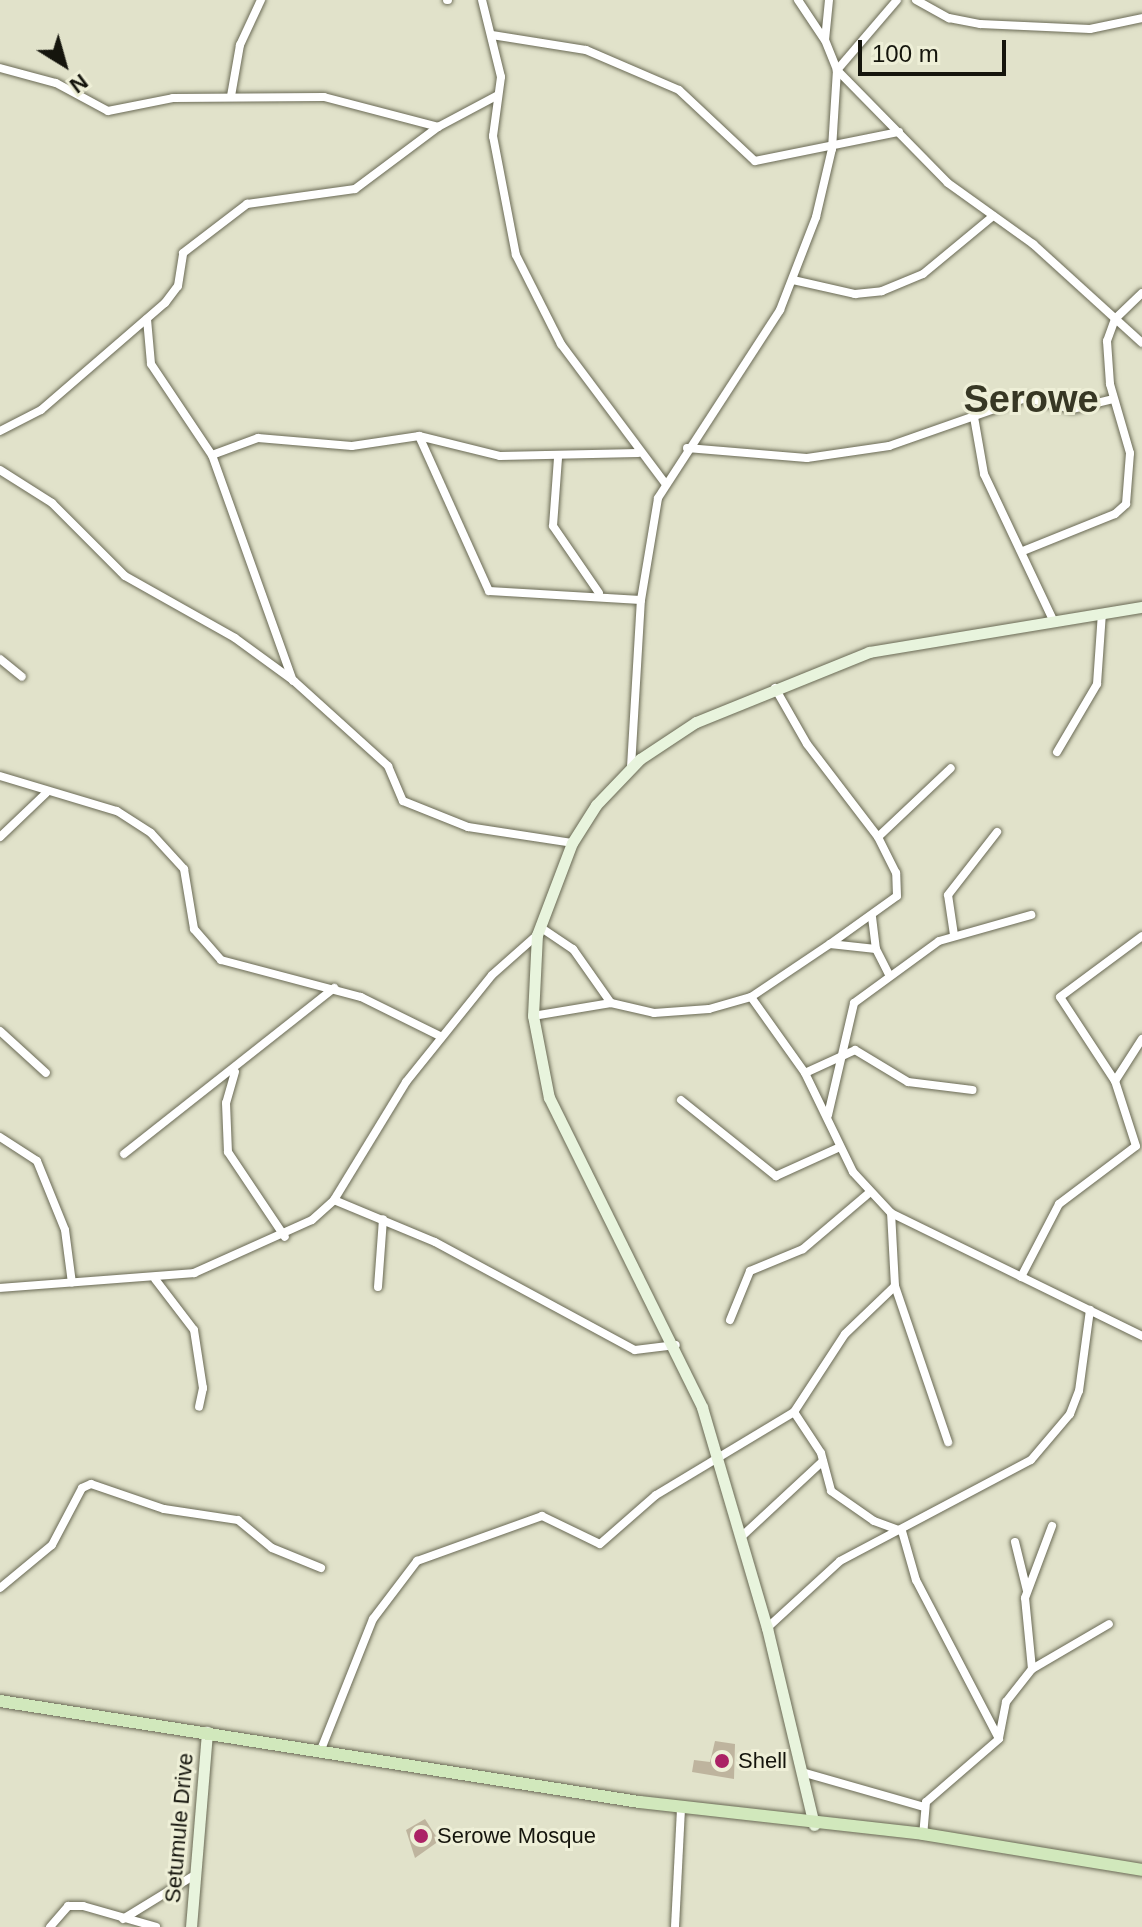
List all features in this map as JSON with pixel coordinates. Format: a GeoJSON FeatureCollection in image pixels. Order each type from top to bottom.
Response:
{"type":"FeatureCollection","features":[{"type":"Feature","properties":{"kind":"main road"},"geometry":{"type":"LineString","coordinates":[[0,1701],[322,1747],[681,1807],[814,1825],[923,1834],[1142,1870]]}},
{"type":"Feature","properties":{"kind":"street"},"geometry":{"type":"LineString","coordinates":[[231,96],[240,45],[261,0]]}},
{"type":"Feature","properties":{"kind":"street"},"geometry":{"type":"LineString","coordinates":[[482,0],[501,77],[496,96],[493,136],[516,255],[561,344],[638,453],[665,483]]}},
{"type":"Feature","properties":{"kind":"street"},"geometry":{"type":"LineString","coordinates":[[798,0],[825,40],[837,70],[948,183],[993,216],[1142,343]]}},
{"type":"Feature","properties":{"kind":"street"},"geometry":{"type":"LineString","coordinates":[[825,40],[829,0]]}},
{"type":"Feature","properties":{"kind":"street"},"geometry":{"type":"LineString","coordinates":[[631,767],[641,600],[653,514],[665,483],[687,448],[753,359],[793,280],[832,149],[837,70],[897,0]]}},
{"type":"Feature","properties":{"kind":"street"},"geometry":{"type":"LineString","coordinates":[[916,0],[949,18],[980,24],[1090,29],[1142,18]]}},
{"type":"Feature","properties":{"kind":"street"},"geometry":{"type":"LineString","coordinates":[[492,35],[586,50],[679,90],[728,131],[745,159],[832,149],[899,132]]}},
{"type":"Feature","properties":{"kind":"street"},"geometry":{"type":"LineString","coordinates":[[0,68],[56,83],[108,111],[158,99],[231,96],[337,98],[438,127]]}},
{"type":"Feature","properties":{"kind":"street"},"geometry":{"type":"LineString","coordinates":[[0,431],[41,410],[147,319],[173,295],[183,253],[247,204],[319,189],[355,189],[438,127],[496,96]]}},
{"type":"Feature","properties":{"kind":"street"},"geometry":{"type":"LineString","coordinates":[[793,280],[855,294],[882,291],[923,274],[993,216]]}},
{"type":"Feature","properties":{"kind":"street"},"geometry":{"type":"LineString","coordinates":[[1023,551],[1115,514],[1126,504],[1130,453],[1113,399],[1107,341],[1115,319],[1142,293]]}},
{"type":"Feature","properties":{"kind":"street"},"geometry":{"type":"LineString","coordinates":[[147,319],[154,371],[212,455],[294,681]]}},
{"type":"Feature","properties":{"kind":"street"},"geometry":{"type":"LineString","coordinates":[[687,448],[807,458],[889,446],[1032,397],[1072,409],[1113,399]]}},
{"type":"Feature","properties":{"kind":"street"},"geometry":{"type":"LineString","coordinates":[[974,417],[984,474],[1053,620]]}},
{"type":"Feature","properties":{"kind":"street"},"geometry":{"type":"LineString","coordinates":[[212,455],[258,438],[352,446],[419,436],[500,456],[558,458],[638,453]]}},
{"type":"Feature","properties":{"kind":"street"},"geometry":{"type":"LineString","coordinates":[[419,436],[482,586],[495,592],[599,593],[641,600]]}},
{"type":"Feature","properties":{"kind":"street"},"geometry":{"type":"LineString","coordinates":[[558,458],[553,526],[599,593]]}},
{"type":"Feature","properties":{"kind":"street"},"geometry":{"type":"LineString","coordinates":[[0,470],[52,503],[125,576],[235,638],[294,681],[388,766],[397,794],[410,805],[477,829],[572,843]]}},
{"type":"Feature","properties":{"kind":"street"},"geometry":{"type":"LineString","coordinates":[[814,1825],[805,1773],[719,1460],[676,1345],[572,1154],[549,1098],[533,1016],[538,931],[572,843],[631,767],[696,722],[775,687],[869,652],[1142,607]]}},
{"type":"Feature","properties":{"kind":"street"},"geometry":{"type":"LineString","coordinates":[[1057,752],[1097,684],[1102,613]]}},
{"type":"Feature","properties":{"kind":"street"},"geometry":{"type":"LineString","coordinates":[[0,659],[22,677]]}},
{"type":"Feature","properties":{"kind":"street"},"geometry":{"type":"LineString","coordinates":[[533,1016],[611,1003],[685,1012],[751,997],[872,917],[898,891],[878,837],[807,744],[775,687]]}},
{"type":"Feature","properties":{"kind":"street"},"geometry":{"type":"LineString","coordinates":[[878,837],[951,768]]}},
{"type":"Feature","properties":{"kind":"street"},"geometry":{"type":"LineString","coordinates":[[0,776],[46,793],[117,811],[151,833],[184,869],[194,929],[213,955],[295,983],[334,988],[442,1037]]}},
{"type":"Feature","properties":{"kind":"street"},"geometry":{"type":"LineString","coordinates":[[0,837],[46,793]]}},
{"type":"Feature","properties":{"kind":"street"},"geometry":{"type":"LineString","coordinates":[[954,935],[948,895],[997,832]]}},
{"type":"Feature","properties":{"kind":"street"},"geometry":{"type":"LineString","coordinates":[[827,1116],[854,1003],[889,974],[954,935],[1031,915]]}},
{"type":"Feature","properties":{"kind":"street"},"geometry":{"type":"LineString","coordinates":[[872,917],[876,949],[889,974]]}},
{"type":"Feature","properties":{"kind":"street"},"geometry":{"type":"LineString","coordinates":[[538,931],[573,949],[611,1003]]}},
{"type":"Feature","properties":{"kind":"street"},"geometry":{"type":"LineString","coordinates":[[0,1288],[155,1279],[230,1262],[285,1237],[334,1200],[373,1127],[492,975],[538,931]]}},
{"type":"Feature","properties":{"kind":"street"},"geometry":{"type":"LineString","coordinates":[[1021,1277],[1059,1204],[1136,1146],[1115,1081],[1060,997],[1142,936]]}},
{"type":"Feature","properties":{"kind":"street"},"geometry":{"type":"LineString","coordinates":[[830,944],[876,949]]}},
{"type":"Feature","properties":{"kind":"street"},"geometry":{"type":"LineString","coordinates":[[124,1154],[235,1071],[334,988]]}},
{"type":"Feature","properties":{"kind":"street"},"geometry":{"type":"LineString","coordinates":[[751,997],[805,1073],[840,1147],[869,1193],[891,1213],[1142,1336]]}},
{"type":"Feature","properties":{"kind":"street"},"geometry":{"type":"LineString","coordinates":[[0,1031],[46,1073]]}},
{"type":"Feature","properties":{"kind":"street"},"geometry":{"type":"LineString","coordinates":[[1115,1081],[1142,1039]]}},
{"type":"Feature","properties":{"kind":"street"},"geometry":{"type":"LineString","coordinates":[[805,1073],[844,1052],[864,1053],[916,1085],[973,1090]]}},
{"type":"Feature","properties":{"kind":"street"},"geometry":{"type":"LineString","coordinates":[[235,1071],[226,1103],[228,1152],[285,1237]]}},
{"type":"Feature","properties":{"kind":"street"},"geometry":{"type":"LineString","coordinates":[[681,1100],[776,1176],[840,1147]]}},
{"type":"Feature","properties":{"kind":"street"},"geometry":{"type":"LineString","coordinates":[[0,1137],[37,1161],[65,1230],[72,1283]]}},
{"type":"Feature","properties":{"kind":"street"},"geometry":{"type":"LineString","coordinates":[[730,1320],[750,1271],[803,1249],[869,1193]]}},
{"type":"Feature","properties":{"kind":"street"},"geometry":{"type":"LineString","coordinates":[[334,1200],[383,1219],[635,1350],[676,1345]]}},
{"type":"Feature","properties":{"kind":"street"},"geometry":{"type":"LineString","coordinates":[[891,1213],[895,1286],[948,1442]]}},
{"type":"Feature","properties":{"kind":"street"},"geometry":{"type":"LineString","coordinates":[[378,1287],[383,1219]]}},
{"type":"Feature","properties":{"kind":"street"},"geometry":{"type":"LineString","coordinates":[[155,1279],[194,1330],[203,1388],[199,1407]]}},
{"type":"Feature","properties":{"kind":"street"},"geometry":{"type":"LineString","coordinates":[[322,1747],[353,1661],[405,1569],[542,1516],[600,1544],[656,1495],[719,1460],[794,1412],[845,1334],[895,1286]]}},
{"type":"Feature","properties":{"kind":"street"},"geometry":{"type":"LineString","coordinates":[[767,1628],[840,1561],[1019,1470],[1066,1419],[1079,1391],[1090,1310]]}},
{"type":"Feature","properties":{"kind":"street"},"geometry":{"type":"LineString","coordinates":[[794,1412],[823,1461],[831,1491],[842,1502],[902,1531],[916,1580],[999,1739]]}},
{"type":"Feature","properties":{"kind":"street"},"geometry":{"type":"LineString","coordinates":[[740,1538],[823,1461]]}},
{"type":"Feature","properties":{"kind":"street"},"geometry":{"type":"LineString","coordinates":[[0,1588],[52,1545],[82,1488],[91,1484],[164,1509],[238,1520],[272,1548],[321,1568]]}},
{"type":"Feature","properties":{"kind":"street"},"geometry":{"type":"LineString","coordinates":[[1027,1591],[1052,1526]]}},
{"type":"Feature","properties":{"kind":"street"},"geometry":{"type":"LineString","coordinates":[[1015,1542],[1027,1591],[1032,1669]]}},
{"type":"Feature","properties":{"kind":"street"},"geometry":{"type":"LineString","coordinates":[[923,1834],[924,1807],[950,1775],[993,1750],[999,1739],[1006,1702],[1032,1669],[1109,1624]]}},
{"type":"Feature","properties":{"kind":"street","name":"Setumule Drive"},"geometry":{"type":"LineString","coordinates":[[191,1927],[207,1732]]}},
{"type":"Feature","properties":{"kind":"street"},"geometry":{"type":"LineString","coordinates":[[805,1773],[924,1807]]}},
{"type":"Feature","properties":{"kind":"street"},"geometry":{"type":"LineString","coordinates":[[675,1927],[681,1807]]}},
{"type":"Feature","properties":{"kind":"street"},"geometry":{"type":"LineString","coordinates":[[123,1919],[193,1876]]}},
{"type":"Feature","properties":{"kind":"street"},"geometry":{"type":"LineString","coordinates":[[50,1927],[68,1906],[156,1927]]}},
{"type":"Feature","properties":{"kind":"building","name":"Shell"},"geometry":{"type":"Polygon","coordinates":[[[715,1741],[735,1744],[734,1779],[692,1772],[694,1760],[710,1762],[715,1741]]]}},
{"type":"Feature","properties":{"kind":"building","name":"Serowe Mosque"},"geometry":{"type":"Polygon","coordinates":[[[425,1819],[439,1841],[415,1858],[406,1830],[425,1819]]]}},
{"type":"Feature","properties":{"kind":"place","name":"Shell"},"geometry":{"type":"Point","coordinates":[722,1761]}},
{"type":"Feature","properties":{"kind":"place","name":"Serowe Mosque"},"geometry":{"type":"Point","coordinates":[421,1836]}},
{"type":"Feature","properties":{"kind":"district","name":"Serowe"},"geometry":{"type":"Point","coordinates":[1031,400]}}]}
